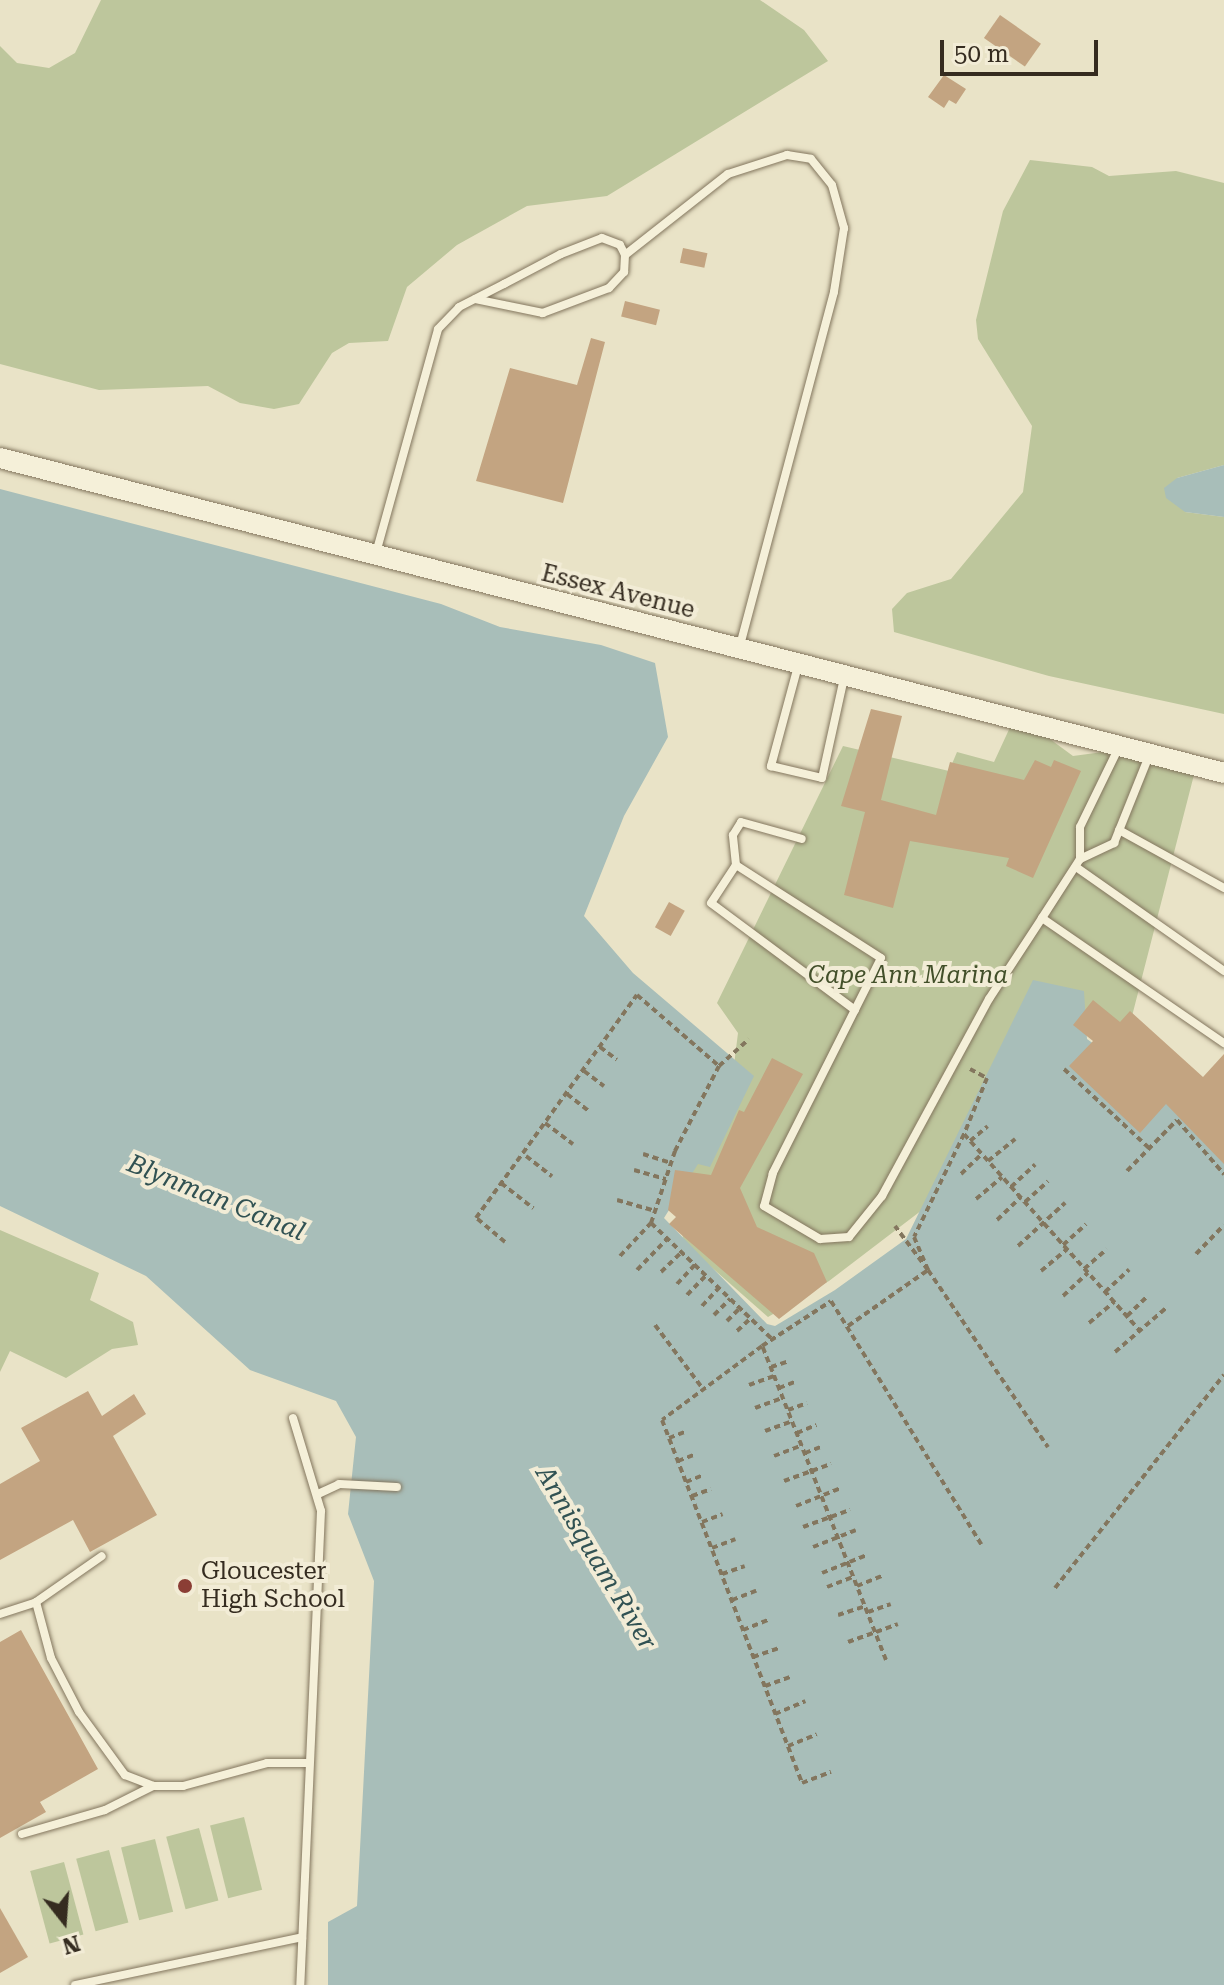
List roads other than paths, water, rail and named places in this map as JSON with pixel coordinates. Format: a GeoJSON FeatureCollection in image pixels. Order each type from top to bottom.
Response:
{"type":"FeatureCollection","features":[{"type":"Feature","properties":{"kind":"street","name":"Essex Avenue"},"geometry":{"type":"LineString","coordinates":[[0,458],[844,678],[1224,773]]}},
{"type":"Feature","properties":{"kind":"lane"},"geometry":{"type":"LineString","coordinates":[[625,255],[728,174],[787,155],[811,159],[832,185],[844,228],[834,292],[739,650]]}},
{"type":"Feature","properties":{"kind":"lane"},"geometry":{"type":"LineString","coordinates":[[375,557],[438,329],[475,299],[602,238],[620,245],[625,255],[624,272],[609,288],[543,313],[475,299]]}},
{"type":"Feature","properties":{"kind":"lane"},"geometry":{"type":"LineString","coordinates":[[798,666],[771,766],[822,778],[844,678]]}},
{"type":"Feature","properties":{"kind":"lane"},"geometry":{"type":"LineString","coordinates":[[1078,863],[1080,827],[1119,747]]}},
{"type":"Feature","properties":{"kind":"lane"},"geometry":{"type":"LineString","coordinates":[[736,865],[881,958],[773,1173],[764,1206],[820,1239],[849,1237],[882,1196],[982,1011],[1078,863],[1114,843],[1149,755]]}},
{"type":"Feature","properties":{"kind":"lane"},"geometry":{"type":"LineString","coordinates":[[802,839],[741,822],[733,835],[736,865],[711,903],[855,1010]]}},
{"type":"Feature","properties":{"kind":"lane"},"geometry":{"type":"LineString","coordinates":[[1119,830],[1224,888]]}},
{"type":"Feature","properties":{"kind":"lane"},"geometry":{"type":"LineString","coordinates":[[1078,863],[1224,971]]}},
{"type":"Feature","properties":{"kind":"lane"},"geometry":{"type":"LineString","coordinates":[[1042,918],[1224,1043]]}},
{"type":"Feature","properties":{"kind":"lane"},"geometry":{"type":"LineString","coordinates":[[293,1418],[318,1494],[300,1985]]}},
{"type":"Feature","properties":{"kind":"lane"},"geometry":{"type":"LineString","coordinates":[[318,1494],[339,1484],[397,1487]]}},
{"type":"Feature","properties":{"kind":"lane"},"geometry":{"type":"LineString","coordinates":[[0,1614],[36,1602],[102,1556]]}},
{"type":"Feature","properties":{"kind":"lane"},"geometry":{"type":"LineString","coordinates":[[36,1602],[51,1658],[109,1760],[125,1775],[153,1786],[183,1786],[267,1763],[308,1763]]}},
{"type":"Feature","properties":{"kind":"lane"},"geometry":{"type":"LineString","coordinates":[[22,1834],[105,1810],[153,1786]]}},
{"type":"Feature","properties":{"kind":"lane"},"geometry":{"type":"LineString","coordinates":[[75,1985],[302,1937]]}},
{"type":"Feature","properties":{"kind":"water"},"geometry":{"type":"Polygon","coordinates":[[[1224,465],[1224,517],[1185,512],[1166,498],[1164,488],[1177,478],[1224,465]]]}},
{"type":"Feature","properties":{"kind":"water"},"geometry":{"type":"Polygon","coordinates":[[[0,489],[441,604],[500,627],[601,645],[655,663],[668,737],[624,816],[584,916],[633,973],[754,1076],[710,1167],[698,1164],[664,1218],[767,1324],[775,1326],[835,1290],[906,1239],[1033,980],[1084,991],[1087,1039],[1224,1140],[1224,1985],[328,1985],[328,1922],[357,1906],[374,1581],[348,1514],[356,1437],[336,1401],[250,1370],[146,1276],[0,1206],[0,489]]]}},
{"type":"Feature","properties":{"kind":"place","name":"Gloucester High School"},"geometry":{"type":"Point","coordinates":[185,1586]}},
{"type":"Feature","properties":{"kind":"park label","name":"Cape Ann Marina"},"geometry":{"type":"Point","coordinates":[908,976]}},
{"type":"Feature","properties":{"kind":"water label","name":"Blynman Canal"},"geometry":{"type":"Point","coordinates":[216,1198]}},
{"type":"Feature","properties":{"kind":"water label","name":"Annisquam River"},"geometry":{"type":"Point","coordinates":[596,1558]}}]}
